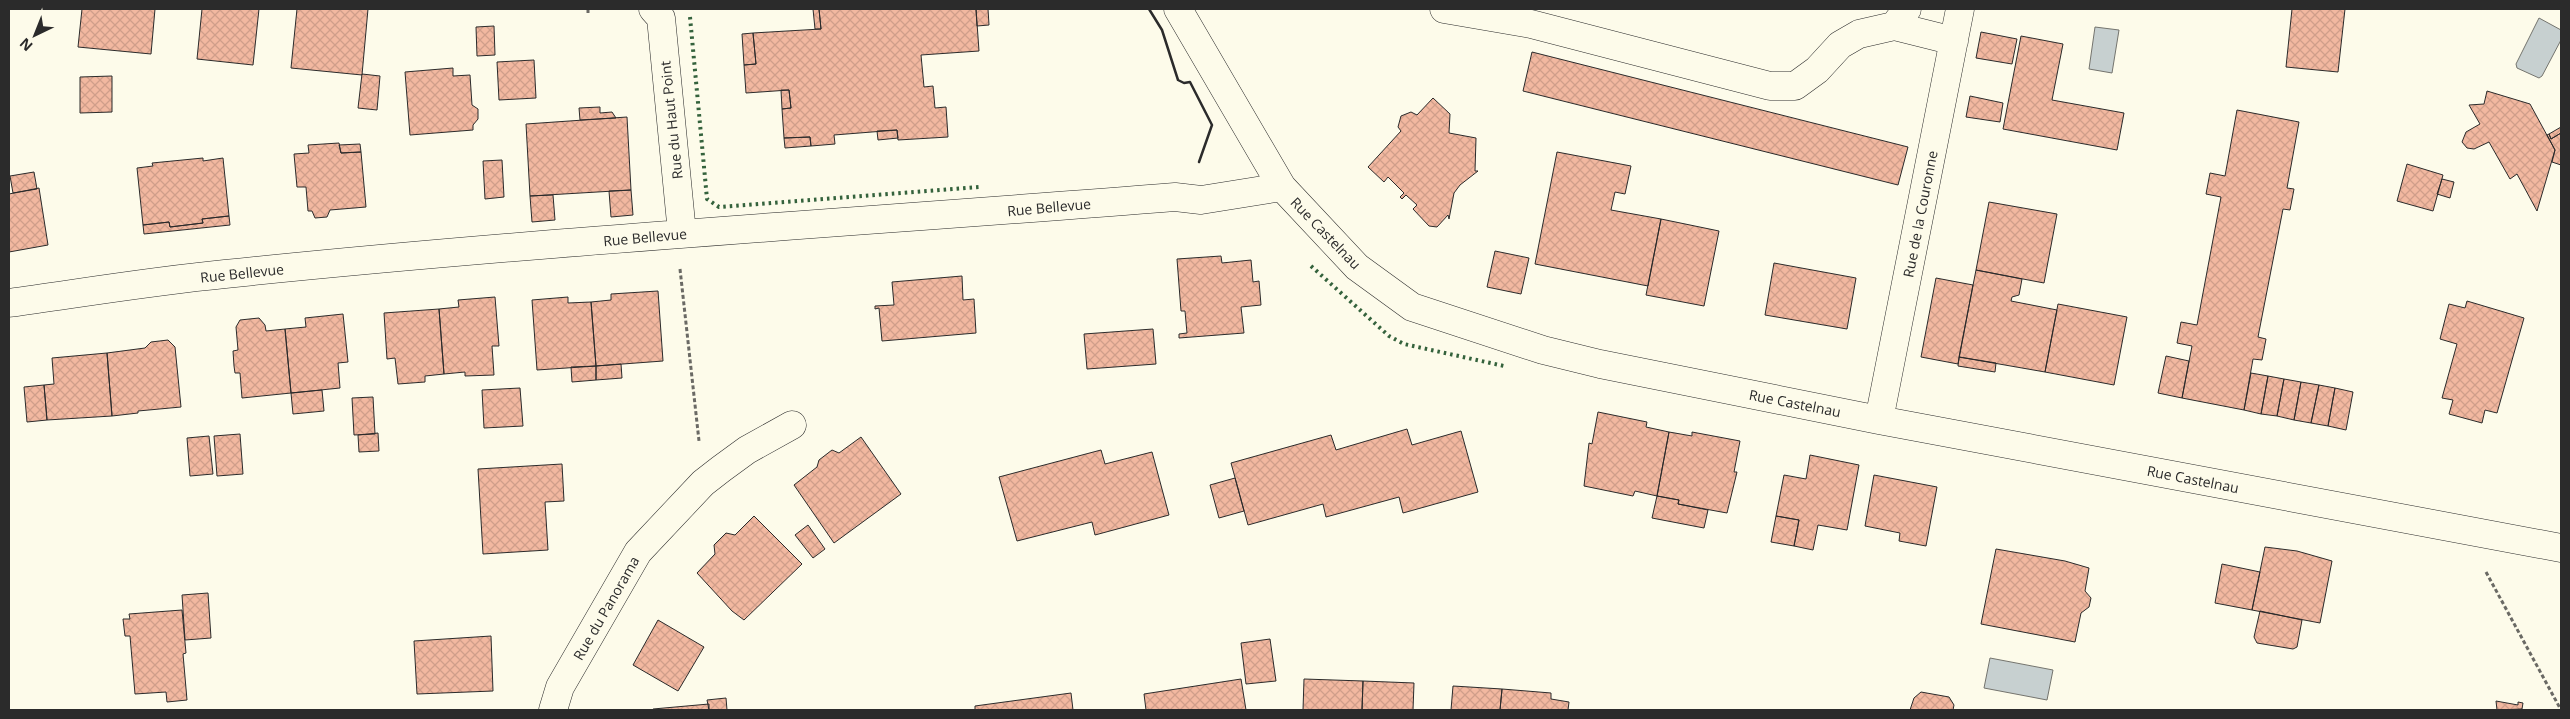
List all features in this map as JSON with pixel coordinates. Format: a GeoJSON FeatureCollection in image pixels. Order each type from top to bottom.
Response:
{"type":"FeatureCollection","features":[{"type":"Feature","properties":{"kind":"street","name":"Rue du Haut Point"},"geometry":{"type":"LineString","coordinates":[[653,9],[661,18],[682,233]]}},
{"type":"Feature","properties":{"kind":"street","name":"Rue Castelnau"},"geometry":{"type":"LineString","coordinates":[[1178,9],[1282,187],[1357,267],[1412,306],[1543,350],[1600,364],[1880,420],[2561,548]]}},
{"type":"Feature","properties":{"kind":"street"},"geometry":{"type":"LineString","coordinates":[[1444,9],[1531,24],[1770,86],[1795,86],[1817,70],[1840,45],[1859,34],[1900,17],[1954,41]]}},
{"type":"Feature","properties":{"kind":"street","name":"Rue de la Couronne"},"geometry":{"type":"LineString","coordinates":[[1880,420],[1960,9]]}},
{"type":"Feature","properties":{"kind":"street","name":"Rue Bellevue"},"geometry":{"type":"LineString","coordinates":[[9,303],[223,274],[682,233],[814,226],[1175,197],[1201,200],[1282,187]]}},
{"type":"Feature","properties":{"kind":"street","name":"Rue du Panorama"},"geometry":{"type":"LineString","coordinates":[[553,710],[560,687],[638,552],[703,483],[748,450],[792,425]]}},
{"type":"Feature","properties":{"kind":"path"},"geometry":{"type":"LineString","coordinates":[[679,266],[699,446]]}},
{"type":"Feature","properties":{"kind":"path"},"geometry":{"type":"LineString","coordinates":[[2484,534],[2484,568],[2561,710]]}},
{"type":"Feature","properties":{"kind":"shaded area"},"geometry":{"type":"Polygon","coordinates":[[[2539,18],[2561,30],[2561,40],[2542,76],[2539,78],[2517,68],[2516,64],[2539,18]]]}},
{"type":"Feature","properties":{"kind":"shaded area"},"geometry":{"type":"Polygon","coordinates":[[[2095,27],[2119,30],[2112,73],[2089,69],[2095,27]]]}},
{"type":"Feature","properties":{"kind":"shaded area"},"geometry":{"type":"Polygon","coordinates":[[[1990,658],[2053,670],[2047,700],[1984,688],[1990,658]]]}},
{"type":"Feature","properties":{"kind":"building"},"geometry":{"type":"Polygon","coordinates":[[[82,9],[155,9],[151,54],[78,47],[82,9]]]}},
{"type":"Feature","properties":{"kind":"building"},"geometry":{"type":"Polygon","coordinates":[[[202,9],[259,9],[253,65],[197,59],[202,9]]]}},
{"type":"Feature","properties":{"kind":"building"},"geometry":{"type":"Polygon","coordinates":[[[297,9],[368,9],[362,75],[291,68],[297,9]]]}},
{"type":"Feature","properties":{"kind":"building"},"geometry":{"type":"Polygon","coordinates":[[[813,9],[819,9],[821,29],[815,29],[813,9]]]}},
{"type":"Feature","properties":{"kind":"building"},"geometry":{"type":"Polygon","coordinates":[[[819,9],[976,9],[979,51],[921,55],[924,87],[933,86],[935,108],[946,107],[948,137],[898,140],[897,130],[834,135],[835,144],[811,146],[810,137],[784,138],[782,109],[791,108],[789,90],[746,93],[744,65],[756,64],[753,33],[821,29],[819,9]]]}},
{"type":"Feature","properties":{"kind":"building"},"geometry":{"type":"Polygon","coordinates":[[[976,9],[988,9],[989,25],[977,26],[976,9]]]}},
{"type":"Feature","properties":{"kind":"building"},"geometry":{"type":"Polygon","coordinates":[[[2292,9],[2345,9],[2338,72],[2286,67],[2292,9]]]}},
{"type":"Feature","properties":{"kind":"building"},"geometry":{"type":"Polygon","coordinates":[[[494,26],[495,55],[477,56],[476,27],[494,26]]]}},
{"type":"Feature","properties":{"kind":"building"},"geometry":{"type":"Polygon","coordinates":[[[1981,32],[2017,39],[2012,64],[1976,58],[1981,32]]]}},
{"type":"Feature","properties":{"kind":"building"},"geometry":{"type":"Polygon","coordinates":[[[753,33],[756,64],[744,65],[742,34],[753,33]]]}},
{"type":"Feature","properties":{"kind":"building"},"geometry":{"type":"Polygon","coordinates":[[[2021,36],[2063,44],[2052,100],[2124,113],[2117,150],[2003,129],[2021,36]]]}},
{"type":"Feature","properties":{"kind":"building"},"geometry":{"type":"Polygon","coordinates":[[[1532,52],[1908,147],[1898,185],[1523,91],[1532,52]]]}},
{"type":"Feature","properties":{"kind":"building"},"geometry":{"type":"Polygon","coordinates":[[[534,60],[536,98],[499,100],[497,62],[534,60]]]}},
{"type":"Feature","properties":{"kind":"building"},"geometry":{"type":"Polygon","coordinates":[[[453,68],[453,76],[470,75],[472,105],[478,109],[478,119],[473,125],[473,130],[410,135],[405,72],[453,68]]]}},
{"type":"Feature","properties":{"kind":"building"},"geometry":{"type":"Polygon","coordinates":[[[362,74],[380,76],[377,110],[358,108],[362,74]]]}},
{"type":"Feature","properties":{"kind":"building"},"geometry":{"type":"Polygon","coordinates":[[[112,76],[112,112],[80,113],[80,77],[112,76]]]}},
{"type":"Feature","properties":{"kind":"building"},"geometry":{"type":"Polygon","coordinates":[[[781,90],[789,90],[791,108],[782,109],[781,90]]]}},
{"type":"Feature","properties":{"kind":"building"},"geometry":{"type":"Polygon","coordinates":[[[2487,91],[2530,104],[2555,150],[2537,211],[2517,174],[2510,179],[2489,142],[2474,149],[2467,148],[2462,142],[2466,132],[2480,124],[2469,105],[2484,104],[2487,91]]]}},
{"type":"Feature","properties":{"kind":"building"},"geometry":{"type":"Polygon","coordinates":[[[1970,96],[2003,103],[2000,122],[1966,117],[1970,96]]]}},
{"type":"Feature","properties":{"kind":"building"},"geometry":{"type":"Polygon","coordinates":[[[1433,98],[1450,114],[1449,133],[1476,138],[1475,171],[1478,171],[1460,185],[1454,193],[1449,219],[1448,215],[1437,227],[1429,226],[1413,209],[1417,205],[1406,195],[1402,199],[1400,197],[1404,193],[1388,177],[1384,182],[1368,167],[1401,131],[1398,127],[1401,116],[1411,112],[1417,115],[1433,98]]]}},
{"type":"Feature","properties":{"kind":"building"},"geometry":{"type":"Polygon","coordinates":[[[600,107],[600,113],[612,112],[616,118],[580,120],[579,108],[600,107]]]}},
{"type":"Feature","properties":{"kind":"building"},"geometry":{"type":"Polygon","coordinates":[[[2237,110],[2299,122],[2287,188],[2294,189],[2290,210],[2283,209],[2258,337],[2266,339],[2262,360],[2253,359],[2244,410],[2182,398],[2192,346],[2177,343],[2181,322],[2197,325],[2221,197],[2206,194],[2210,173],[2225,176],[2237,110]]]}},
{"type":"Feature","properties":{"kind":"building"},"geometry":{"type":"Polygon","coordinates":[[[627,117],[631,190],[530,196],[526,124],[627,117]]]}},
{"type":"Feature","properties":{"kind":"building"},"geometry":{"type":"Polygon","coordinates":[[[2561,127],[2561,133],[2551,139],[2549,134],[2561,127]]]}},
{"type":"Feature","properties":{"kind":"building"},"geometry":{"type":"Polygon","coordinates":[[[897,130],[898,138],[878,140],[877,131],[897,130]]]}},
{"type":"Feature","properties":{"kind":"building"},"geometry":{"type":"Polygon","coordinates":[[[2561,133],[2561,165],[2552,162],[2555,150],[2547,135],[2549,134],[2551,139],[2561,133]]]}},
{"type":"Feature","properties":{"kind":"building"},"geometry":{"type":"Polygon","coordinates":[[[810,137],[811,146],[785,148],[784,138],[810,137]]]}},
{"type":"Feature","properties":{"kind":"building"},"geometry":{"type":"Polygon","coordinates":[[[339,143],[341,153],[361,152],[366,207],[330,210],[327,217],[315,218],[312,211],[308,211],[306,187],[297,187],[294,154],[309,153],[308,145],[339,143]]]}},
{"type":"Feature","properties":{"kind":"building"},"geometry":{"type":"Polygon","coordinates":[[[360,144],[361,152],[341,153],[339,145],[360,144]]]}},
{"type":"Feature","properties":{"kind":"building"},"geometry":{"type":"Polygon","coordinates":[[[1557,152],[1631,166],[1625,194],[1615,192],[1611,210],[1661,219],[1648,286],[1535,264],[1557,152]]]}},
{"type":"Feature","properties":{"kind":"building"},"geometry":{"type":"Polygon","coordinates":[[[203,158],[203,161],[223,158],[229,216],[202,219],[203,223],[170,227],[169,222],[143,225],[137,168],[153,166],[152,163],[203,158]]]}},
{"type":"Feature","properties":{"kind":"building"},"geometry":{"type":"Polygon","coordinates":[[[502,160],[504,197],[485,199],[483,161],[502,160]]]}},
{"type":"Feature","properties":{"kind":"building"},"geometry":{"type":"Polygon","coordinates":[[[2407,164],[2443,175],[2433,211],[2397,201],[2407,164]]]}},
{"type":"Feature","properties":{"kind":"building"},"geometry":{"type":"Polygon","coordinates":[[[34,172],[37,189],[13,193],[10,176],[34,172]]]}},
{"type":"Feature","properties":{"kind":"building"},"geometry":{"type":"Polygon","coordinates":[[[2442,179],[2454,182],[2450,198],[2437,194],[2442,179]]]}},
{"type":"Feature","properties":{"kind":"building"},"geometry":{"type":"Polygon","coordinates":[[[39,188],[48,245],[9,252],[9,194],[39,188]]]}},
{"type":"Feature","properties":{"kind":"building"},"geometry":{"type":"Polygon","coordinates":[[[631,190],[633,215],[611,217],[609,191],[631,190]]]}},
{"type":"Feature","properties":{"kind":"building"},"geometry":{"type":"Polygon","coordinates":[[[553,195],[555,220],[532,222],[530,196],[553,195]]]}},
{"type":"Feature","properties":{"kind":"building"},"geometry":{"type":"Polygon","coordinates":[[[1989,202],[2057,214],[2044,283],[1976,270],[1989,202]]]}},
{"type":"Feature","properties":{"kind":"building"},"geometry":{"type":"Polygon","coordinates":[[[229,216],[230,225],[144,234],[143,225],[169,222],[170,227],[203,223],[202,219],[229,216]]]}},
{"type":"Feature","properties":{"kind":"building"},"geometry":{"type":"Polygon","coordinates":[[[1661,219],[1719,231],[1704,306],[1646,295],[1661,219]]]}},
{"type":"Feature","properties":{"kind":"building"},"geometry":{"type":"Polygon","coordinates":[[[1495,251],[1529,258],[1521,294],[1487,287],[1495,251]]]}},
{"type":"Feature","properties":{"kind":"building"},"geometry":{"type":"Polygon","coordinates":[[[1221,256],[1222,263],[1251,260],[1253,282],[1259,281],[1261,305],[1241,307],[1244,333],[1179,338],[1179,334],[1187,333],[1185,311],[1181,311],[1177,259],[1221,256]]]}},
{"type":"Feature","properties":{"kind":"building"},"geometry":{"type":"Polygon","coordinates":[[[1774,263],[1856,278],[1847,329],[1765,315],[1774,263]]]}},
{"type":"Feature","properties":{"kind":"building"},"geometry":{"type":"Polygon","coordinates":[[[1976,270],[2022,279],[2019,295],[2012,297],[2011,301],[2057,310],[2045,372],[1959,357],[1976,270]]]}},
{"type":"Feature","properties":{"kind":"building"},"geometry":{"type":"Polygon","coordinates":[[[962,276],[963,300],[974,299],[976,333],[882,341],[879,308],[875,309],[875,306],[894,305],[892,282],[962,276]]]}},
{"type":"Feature","properties":{"kind":"building"},"geometry":{"type":"Polygon","coordinates":[[[1936,278],[1973,285],[1958,364],[1921,357],[1936,278]]]}},
{"type":"Feature","properties":{"kind":"building"},"geometry":{"type":"Polygon","coordinates":[[[658,291],[663,361],[596,366],[591,302],[611,300],[611,294],[658,291]]]}},
{"type":"Feature","properties":{"kind":"building"},"geometry":{"type":"Polygon","coordinates":[[[495,297],[499,346],[492,346],[494,375],[465,376],[465,372],[444,374],[439,309],[459,307],[458,300],[495,297]]]}},
{"type":"Feature","properties":{"kind":"building"},"geometry":{"type":"Polygon","coordinates":[[[568,297],[568,303],[591,302],[596,366],[537,370],[532,300],[568,297]]]}},
{"type":"Feature","properties":{"kind":"building"},"geometry":{"type":"Polygon","coordinates":[[[2467,301],[2524,318],[2497,413],[2485,410],[2482,423],[2449,414],[2453,400],[2442,398],[2457,344],[2440,339],[2449,304],[2465,308],[2467,301]]]}},
{"type":"Feature","properties":{"kind":"building"},"geometry":{"type":"Polygon","coordinates":[[[2058,304],[2127,317],[2114,385],[2045,372],[2058,304]]]}},
{"type":"Feature","properties":{"kind":"building"},"geometry":{"type":"Polygon","coordinates":[[[439,309],[444,374],[425,376],[425,382],[398,384],[395,358],[387,359],[384,313],[439,309]]]}},
{"type":"Feature","properties":{"kind":"building"},"geometry":{"type":"Polygon","coordinates":[[[343,314],[348,362],[338,363],[340,388],[291,393],[285,329],[306,327],[305,318],[343,314]]]}},
{"type":"Feature","properties":{"kind":"building"},"geometry":{"type":"Polygon","coordinates":[[[259,318],[265,325],[266,331],[285,329],[291,393],[242,398],[240,373],[235,373],[234,366],[233,351],[238,350],[236,327],[240,320],[259,318]]]}},
{"type":"Feature","properties":{"kind":"building"},"geometry":{"type":"Polygon","coordinates":[[[1153,329],[1156,364],[1087,369],[1084,334],[1153,329]]]}},
{"type":"Feature","properties":{"kind":"building"},"geometry":{"type":"Polygon","coordinates":[[[168,340],[175,347],[181,407],[138,411],[138,413],[112,416],[107,353],[145,348],[151,342],[168,340]]]}},
{"type":"Feature","properties":{"kind":"building"},"geometry":{"type":"Polygon","coordinates":[[[107,353],[112,416],[47,420],[44,385],[54,384],[52,358],[107,353]]]}},
{"type":"Feature","properties":{"kind":"building"},"geometry":{"type":"Polygon","coordinates":[[[2166,356],[2189,361],[2182,398],[2158,393],[2166,356]]]}},
{"type":"Feature","properties":{"kind":"building"},"geometry":{"type":"Polygon","coordinates":[[[1959,357],[1996,363],[1995,372],[1958,366],[1959,357]]]}},
{"type":"Feature","properties":{"kind":"building"},"geometry":{"type":"Polygon","coordinates":[[[621,364],[622,378],[596,380],[596,366],[621,364]]]}},
{"type":"Feature","properties":{"kind":"building"},"geometry":{"type":"Polygon","coordinates":[[[596,366],[596,380],[572,382],[571,367],[596,366]]]}},
{"type":"Feature","properties":{"kind":"building"},"geometry":{"type":"Polygon","coordinates":[[[2251,373],[2268,376],[2261,414],[2244,410],[2251,373]]]}},
{"type":"Feature","properties":{"kind":"building"},"geometry":{"type":"Polygon","coordinates":[[[2268,376],[2284,379],[2277,416],[2261,414],[2268,376]]]}},
{"type":"Feature","properties":{"kind":"building"},"geometry":{"type":"Polygon","coordinates":[[[2284,379],[2301,382],[2294,420],[2277,416],[2284,379]]]}},
{"type":"Feature","properties":{"kind":"building"},"geometry":{"type":"Polygon","coordinates":[[[2301,382],[2319,385],[2311,423],[2294,420],[2301,382]]]}},
{"type":"Feature","properties":{"kind":"building"},"geometry":{"type":"Polygon","coordinates":[[[44,385],[47,420],[27,422],[24,387],[44,385]]]}},
{"type":"Feature","properties":{"kind":"building"},"geometry":{"type":"Polygon","coordinates":[[[2319,385],[2335,388],[2328,426],[2311,423],[2319,385]]]}},
{"type":"Feature","properties":{"kind":"building"},"geometry":{"type":"Polygon","coordinates":[[[520,388],[523,426],[484,428],[482,390],[520,388]]]}},
{"type":"Feature","properties":{"kind":"building"},"geometry":{"type":"Polygon","coordinates":[[[2335,388],[2353,392],[2346,430],[2328,426],[2335,388]]]}},
{"type":"Feature","properties":{"kind":"building"},"geometry":{"type":"Polygon","coordinates":[[[322,390],[324,411],[293,414],[291,393],[322,390]]]}},
{"type":"Feature","properties":{"kind":"building"},"geometry":{"type":"Polygon","coordinates":[[[373,397],[375,434],[354,435],[352,398],[373,397]]]}},
{"type":"Feature","properties":{"kind":"building"},"geometry":{"type":"Polygon","coordinates":[[[1598,412],[1647,422],[1646,427],[1669,432],[1657,496],[1635,491],[1633,496],[1584,486],[1589,443],[1592,444],[1598,412]]]}},
{"type":"Feature","properties":{"kind":"building"},"geometry":{"type":"Polygon","coordinates":[[[1407,429],[1412,445],[1461,431],[1478,492],[1403,513],[1399,497],[1326,517],[1323,504],[1248,525],[1231,463],[1331,435],[1336,450],[1407,429]]]}},
{"type":"Feature","properties":{"kind":"building"},"geometry":{"type":"Polygon","coordinates":[[[1669,432],[1692,436],[1692,432],[1740,441],[1734,472],[1737,472],[1727,513],[1678,504],[1679,500],[1657,496],[1669,432]]]}},
{"type":"Feature","properties":{"kind":"building"},"geometry":{"type":"Polygon","coordinates":[[[378,433],[379,451],[359,452],[358,435],[378,433]]]}},
{"type":"Feature","properties":{"kind":"building"},"geometry":{"type":"Polygon","coordinates":[[[240,434],[243,474],[217,476],[214,436],[240,434]]]}},
{"type":"Feature","properties":{"kind":"building"},"geometry":{"type":"Polygon","coordinates":[[[209,436],[213,474],[190,476],[187,438],[209,436]]]}},
{"type":"Feature","properties":{"kind":"building"},"geometry":{"type":"Polygon","coordinates":[[[861,437],[901,494],[834,543],[794,485],[817,467],[819,460],[832,450],[839,453],[861,437]]]}},
{"type":"Feature","properties":{"kind":"building"},"geometry":{"type":"Polygon","coordinates":[[[1101,450],[1105,464],[1152,452],[1169,515],[1095,535],[1092,522],[1017,541],[999,477],[1101,450]]]}},
{"type":"Feature","properties":{"kind":"building"},"geometry":{"type":"Polygon","coordinates":[[[1810,455],[1859,465],[1847,530],[1818,525],[1813,550],[1794,546],[1799,520],[1776,516],[1784,475],[1806,479],[1810,455]]]}},
{"type":"Feature","properties":{"kind":"building"},"geometry":{"type":"Polygon","coordinates":[[[562,464],[564,501],[545,502],[548,550],[483,554],[478,469],[562,464]]]}},
{"type":"Feature","properties":{"kind":"building"},"geometry":{"type":"Polygon","coordinates":[[[1874,475],[1937,487],[1926,546],[1899,541],[1900,533],[1865,526],[1874,475]]]}},
{"type":"Feature","properties":{"kind":"building"},"geometry":{"type":"Polygon","coordinates":[[[1235,478],[1244,511],[1219,518],[1210,485],[1235,478]]]}},
{"type":"Feature","properties":{"kind":"building"},"geometry":{"type":"Polygon","coordinates":[[[1657,496],[1679,500],[1678,504],[1708,510],[1704,528],[1652,518],[1657,496]]]}},
{"type":"Feature","properties":{"kind":"building"},"geometry":{"type":"Polygon","coordinates":[[[754,516],[802,564],[744,620],[732,611],[697,573],[715,554],[714,545],[726,533],[735,535],[754,516]]]}},
{"type":"Feature","properties":{"kind":"building"},"geometry":{"type":"Polygon","coordinates":[[[1776,516],[1799,520],[1794,546],[1771,542],[1776,516]]]}},
{"type":"Feature","properties":{"kind":"building"},"geometry":{"type":"Polygon","coordinates":[[[808,525],[825,549],[813,558],[795,535],[808,525]]]}},
{"type":"Feature","properties":{"kind":"building"},"geometry":{"type":"Polygon","coordinates":[[[2265,547],[2297,551],[2332,561],[2320,623],[2252,610],[2265,547]]]}},
{"type":"Feature","properties":{"kind":"building"},"geometry":{"type":"Polygon","coordinates":[[[1996,549],[2065,561],[2089,568],[2085,591],[2091,598],[2089,607],[2081,613],[2075,642],[1981,624],[1996,549]]]}},
{"type":"Feature","properties":{"kind":"building"},"geometry":{"type":"Polygon","coordinates":[[[2222,564],[2260,572],[2252,610],[2215,603],[2222,564]]]}},
{"type":"Feature","properties":{"kind":"building"},"geometry":{"type":"Polygon","coordinates":[[[208,593],[211,638],[185,640],[182,595],[208,593]]]}},
{"type":"Feature","properties":{"kind":"building"},"geometry":{"type":"Polygon","coordinates":[[[182,610],[186,653],[183,654],[187,700],[167,702],[166,692],[135,694],[130,636],[125,636],[123,619],[130,619],[129,614],[182,610]]]}},
{"type":"Feature","properties":{"kind":"building"},"geometry":{"type":"Polygon","coordinates":[[[2260,611],[2302,620],[2297,647],[2293,649],[2257,643],[2254,637],[2260,611]]]}},
{"type":"Feature","properties":{"kind":"building"},"geometry":{"type":"Polygon","coordinates":[[[658,620],[704,647],[678,691],[633,665],[658,620]]]}},
{"type":"Feature","properties":{"kind":"building"},"geometry":{"type":"Polygon","coordinates":[[[491,636],[493,691],[417,694],[414,641],[491,636]]]}},
{"type":"Feature","properties":{"kind":"building"},"geometry":{"type":"Polygon","coordinates":[[[1270,639],[1276,681],[1246,684],[1241,643],[1270,639]]]}},
{"type":"Feature","properties":{"kind":"building"},"geometry":{"type":"Polygon","coordinates":[[[1241,679],[1246,710],[1146,710],[1144,694],[1241,679]]]}},
{"type":"Feature","properties":{"kind":"building"},"geometry":{"type":"Polygon","coordinates":[[[1304,679],[1363,681],[1362,710],[1303,710],[1304,679]]]}},
{"type":"Feature","properties":{"kind":"building"},"geometry":{"type":"Polygon","coordinates":[[[1363,681],[1414,683],[1413,710],[1362,710],[1363,681]]]}},
{"type":"Feature","properties":{"kind":"building"},"geometry":{"type":"Polygon","coordinates":[[[1453,686],[1502,689],[1500,710],[1451,710],[1453,686]]]}},
{"type":"Feature","properties":{"kind":"building"},"geometry":{"type":"Polygon","coordinates":[[[1502,689],[1551,693],[1551,699],[1569,702],[1568,710],[1500,710],[1502,689]]]}},
{"type":"Feature","properties":{"kind":"building"},"geometry":{"type":"Polygon","coordinates":[[[1921,692],[1949,697],[1954,705],[1953,710],[1910,710],[1914,698],[1921,692]]]}},
{"type":"Feature","properties":{"kind":"building"},"geometry":{"type":"Polygon","coordinates":[[[1071,693],[1073,710],[975,710],[975,706],[1071,693]]]}},
{"type":"Feature","properties":{"kind":"building"},"geometry":{"type":"Polygon","coordinates":[[[726,698],[727,710],[709,710],[707,700],[726,698]]]}},
{"type":"Feature","properties":{"kind":"building"},"geometry":{"type":"Polygon","coordinates":[[[2496,701],[2518,705],[2518,702],[2523,703],[2522,709],[2497,710],[2496,701]]]}},
{"type":"Feature","properties":{"kind":"building"},"geometry":{"type":"Polygon","coordinates":[[[709,704],[709,710],[653,709],[709,704]]]}},
{"type":"Feature","properties":{"kind":"hedge"},"geometry":{"type":"LineString","coordinates":[[690,17],[707,199],[719,207],[980,187]]}},
{"type":"Feature","properties":{"kind":"hedge"},"geometry":{"type":"LineString","coordinates":[[1311,266],[1389,336],[1404,344],[1504,366]]}},
{"type":"Feature","properties":{"kind":"wall"},"geometry":{"type":"LineString","coordinates":[[1149,9],[1162,30],[1178,80],[1184,83],[1190,82],[1212,125],[1199,162]]}}]}
